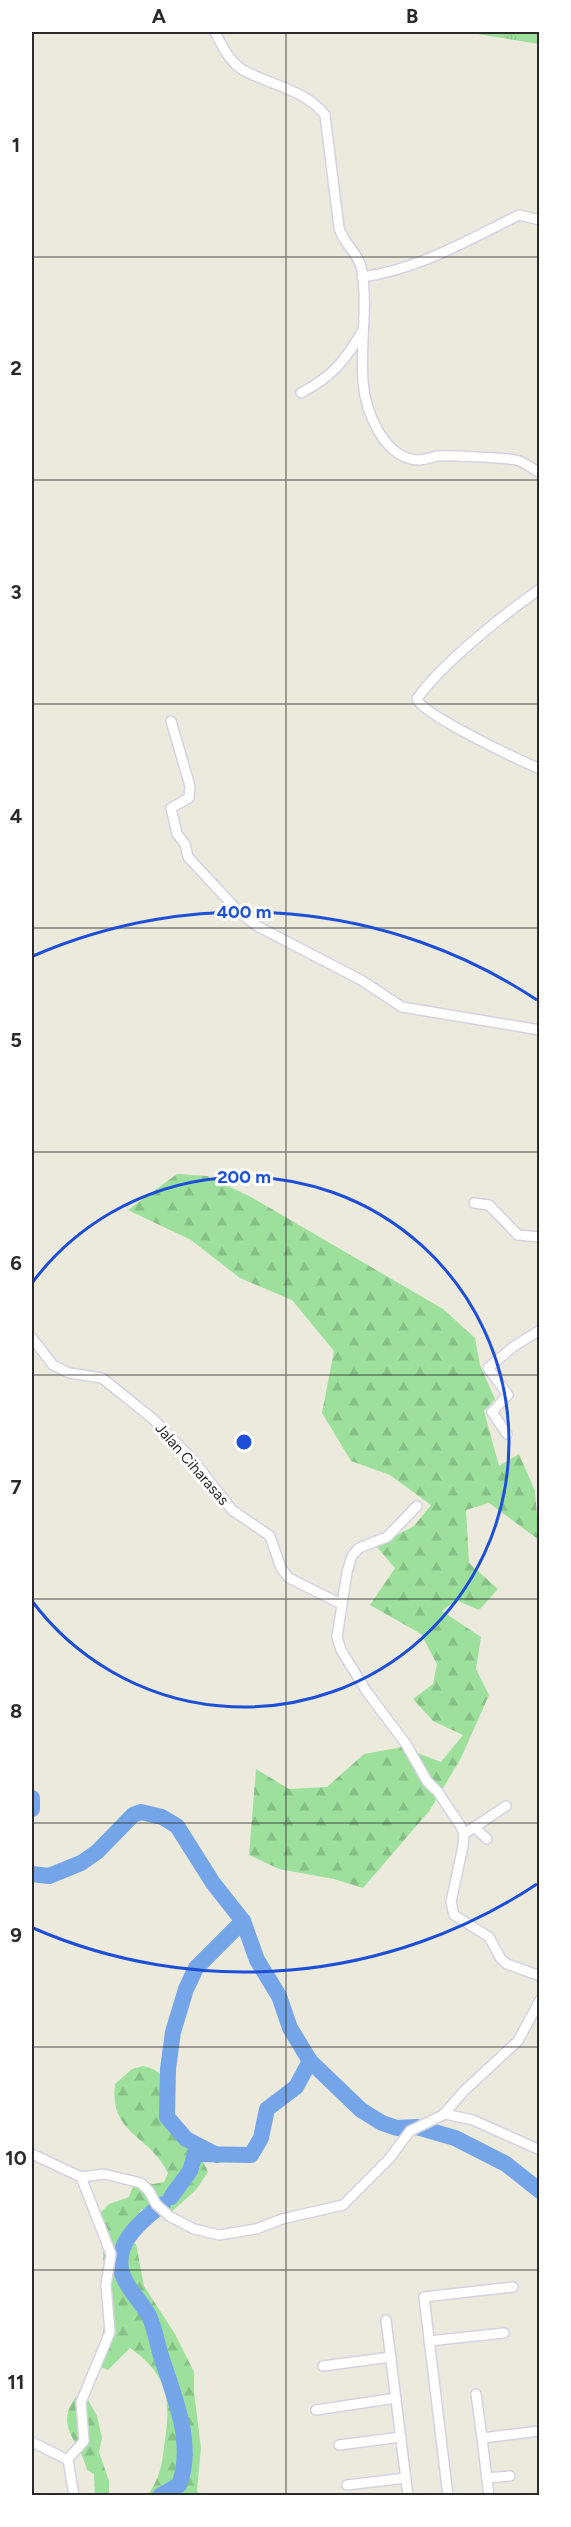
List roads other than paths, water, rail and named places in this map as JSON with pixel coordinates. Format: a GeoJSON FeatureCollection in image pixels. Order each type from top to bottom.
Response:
{"type":"FeatureCollection","features":[{"type":"Feature","properties":{"kind":"street"},"geometry":{"type":"LineString","coordinates":[[215,32],[227,54],[241,69],[282,86],[319,108],[325,115],[339,228],[344,240],[357,255],[362,277],[363,380],[366,398],[383,437],[394,449],[420,460],[439,456],[515,459],[540,473]]}},
{"type":"Feature","properties":{"kind":"street"},"geometry":{"type":"LineString","coordinates":[[362,277],[388,274],[424,263],[519,215],[540,220]]}},
{"type":"Feature","properties":{"kind":"street"},"geometry":{"type":"LineString","coordinates":[[301,393],[321,383],[338,369],[364,327]]}},
{"type":"Feature","properties":{"kind":"street"},"geometry":{"type":"LineString","coordinates":[[540,589],[512,608],[417,699],[419,704],[436,716],[540,769]]}},
{"type":"Feature","properties":{"kind":"street"},"geometry":{"type":"LineString","coordinates":[[171,721],[190,786],[189,798],[171,808],[177,834],[185,844],[188,857],[238,912],[257,926],[361,980],[402,1007],[540,1030]]}},
{"type":"Feature","properties":{"kind":"street"},"geometry":{"type":"LineString","coordinates":[[474,1203],[489,1205],[518,1235],[540,1237]]}},
{"type":"Feature","properties":{"kind":"street"},"geometry":{"type":"LineString","coordinates":[[507,1434],[492,1412],[508,1395],[488,1368],[506,1352],[540,1330]]}},
{"type":"Feature","properties":{"kind":"street","name":"Jalan Ciharasas"},"geometry":{"type":"LineString","coordinates":[[32,1338],[53,1365],[69,1373],[102,1378],[153,1419],[194,1461],[232,1510],[270,1536],[281,1568],[289,1578],[341,1604]]}},
{"type":"Feature","properties":{"kind":"street"},"geometry":{"type":"LineString","coordinates":[[417,1506],[387,1537],[358,1548],[350,1561],[337,1637],[341,1650],[367,1692],[406,1744],[427,1781],[438,1792],[464,1834],[451,1902],[454,1915],[489,1937],[501,1959],[507,1964],[540,1976]]}},
{"type":"Feature","properties":{"kind":"street"},"geometry":{"type":"LineString","coordinates":[[464,1834],[506,1806]]}},
{"type":"Feature","properties":{"kind":"street"},"geometry":{"type":"LineString","coordinates":[[474,1827],[487,1839]]}},
{"type":"Feature","properties":{"kind":"street"},"geometry":{"type":"LineString","coordinates":[[442,2115],[465,2090],[518,2042],[540,2000]]}},
{"type":"Feature","properties":{"kind":"street"},"geometry":{"type":"LineString","coordinates":[[32,2154],[81,2177],[104,2174],[136,2182],[145,2186],[157,2205],[169,2216],[194,2229],[219,2235],[256,2229],[282,2219],[343,2205],[389,2159],[412,2130],[442,2115],[450,2114],[473,2120],[540,2150]]}},
{"type":"Feature","properties":{"kind":"street"},"geometry":{"type":"LineString","coordinates":[[74,2496],[68,2460],[84,2438],[81,2402],[110,2332],[106,2285],[110,2250],[81,2177]]}},
{"type":"Feature","properties":{"kind":"street"},"geometry":{"type":"LineString","coordinates":[[448,2496],[424,2297],[513,2287]]}},
{"type":"Feature","properties":{"kind":"street"},"geometry":{"type":"LineString","coordinates":[[386,2320],[408,2496]]}},
{"type":"Feature","properties":{"kind":"street"},"geometry":{"type":"LineString","coordinates":[[429,2341],[504,2333]]}},
{"type":"Feature","properties":{"kind":"street"},"geometry":{"type":"LineString","coordinates":[[323,2366],[391,2357]]}},
{"type":"Feature","properties":{"kind":"street"},"geometry":{"type":"LineString","coordinates":[[476,2394],[489,2496]]}},
{"type":"Feature","properties":{"kind":"street"},"geometry":{"type":"LineString","coordinates":[[316,2409],[396,2398]]}},
{"type":"Feature","properties":{"kind":"street"},"geometry":{"type":"LineString","coordinates":[[482,2438],[540,2431]]}},
{"type":"Feature","properties":{"kind":"street"},"geometry":{"type":"LineString","coordinates":[[339,2445],[401,2437]]}},
{"type":"Feature","properties":{"kind":"street"},"geometry":{"type":"LineString","coordinates":[[32,2442],[68,2460]]}},
{"type":"Feature","properties":{"kind":"street"},"geometry":{"type":"LineString","coordinates":[[487,2478],[510,2476]]}},
{"type":"Feature","properties":{"kind":"street"},"geometry":{"type":"LineString","coordinates":[[347,2485],[406,2478]]}},
{"type":"Feature","properties":{"kind":"waterway"},"geometry":{"type":"LineString","coordinates":[[32,1798],[32,1809]]}},
{"type":"Feature","properties":{"kind":"waterway"},"geometry":{"type":"LineString","coordinates":[[32,1874],[49,1876],[81,1863],[97,1852],[133,1815],[141,1812],[162,1817],[177,1826],[213,1883],[243,1921],[257,1960],[279,1996],[290,2028],[310,2061],[361,2110],[382,2123],[397,2128],[417,2127],[455,2138],[506,2164],[540,2191]]}},
{"type":"Feature","properties":{"kind":"waterway"},"geometry":{"type":"LineString","coordinates":[[217,2155],[186,2139],[167,2117],[168,2069],[173,2032],[186,1989],[196,1968],[243,1921]]}},
{"type":"Feature","properties":{"kind":"waterway"},"geometry":{"type":"LineString","coordinates":[[171,2197],[190,2171],[195,2154],[251,2155],[261,2138],[267,2109],[296,2087],[310,2061]]}},
{"type":"Feature","properties":{"kind":"waterway"},"geometry":{"type":"LineString","coordinates":[[160,2496],[179,2485],[185,2453],[184,2437],[177,2404],[153,2325],[147,2312],[126,2282],[121,2270],[120,2258],[128,2237],[144,2219],[163,2204]]}}]}
